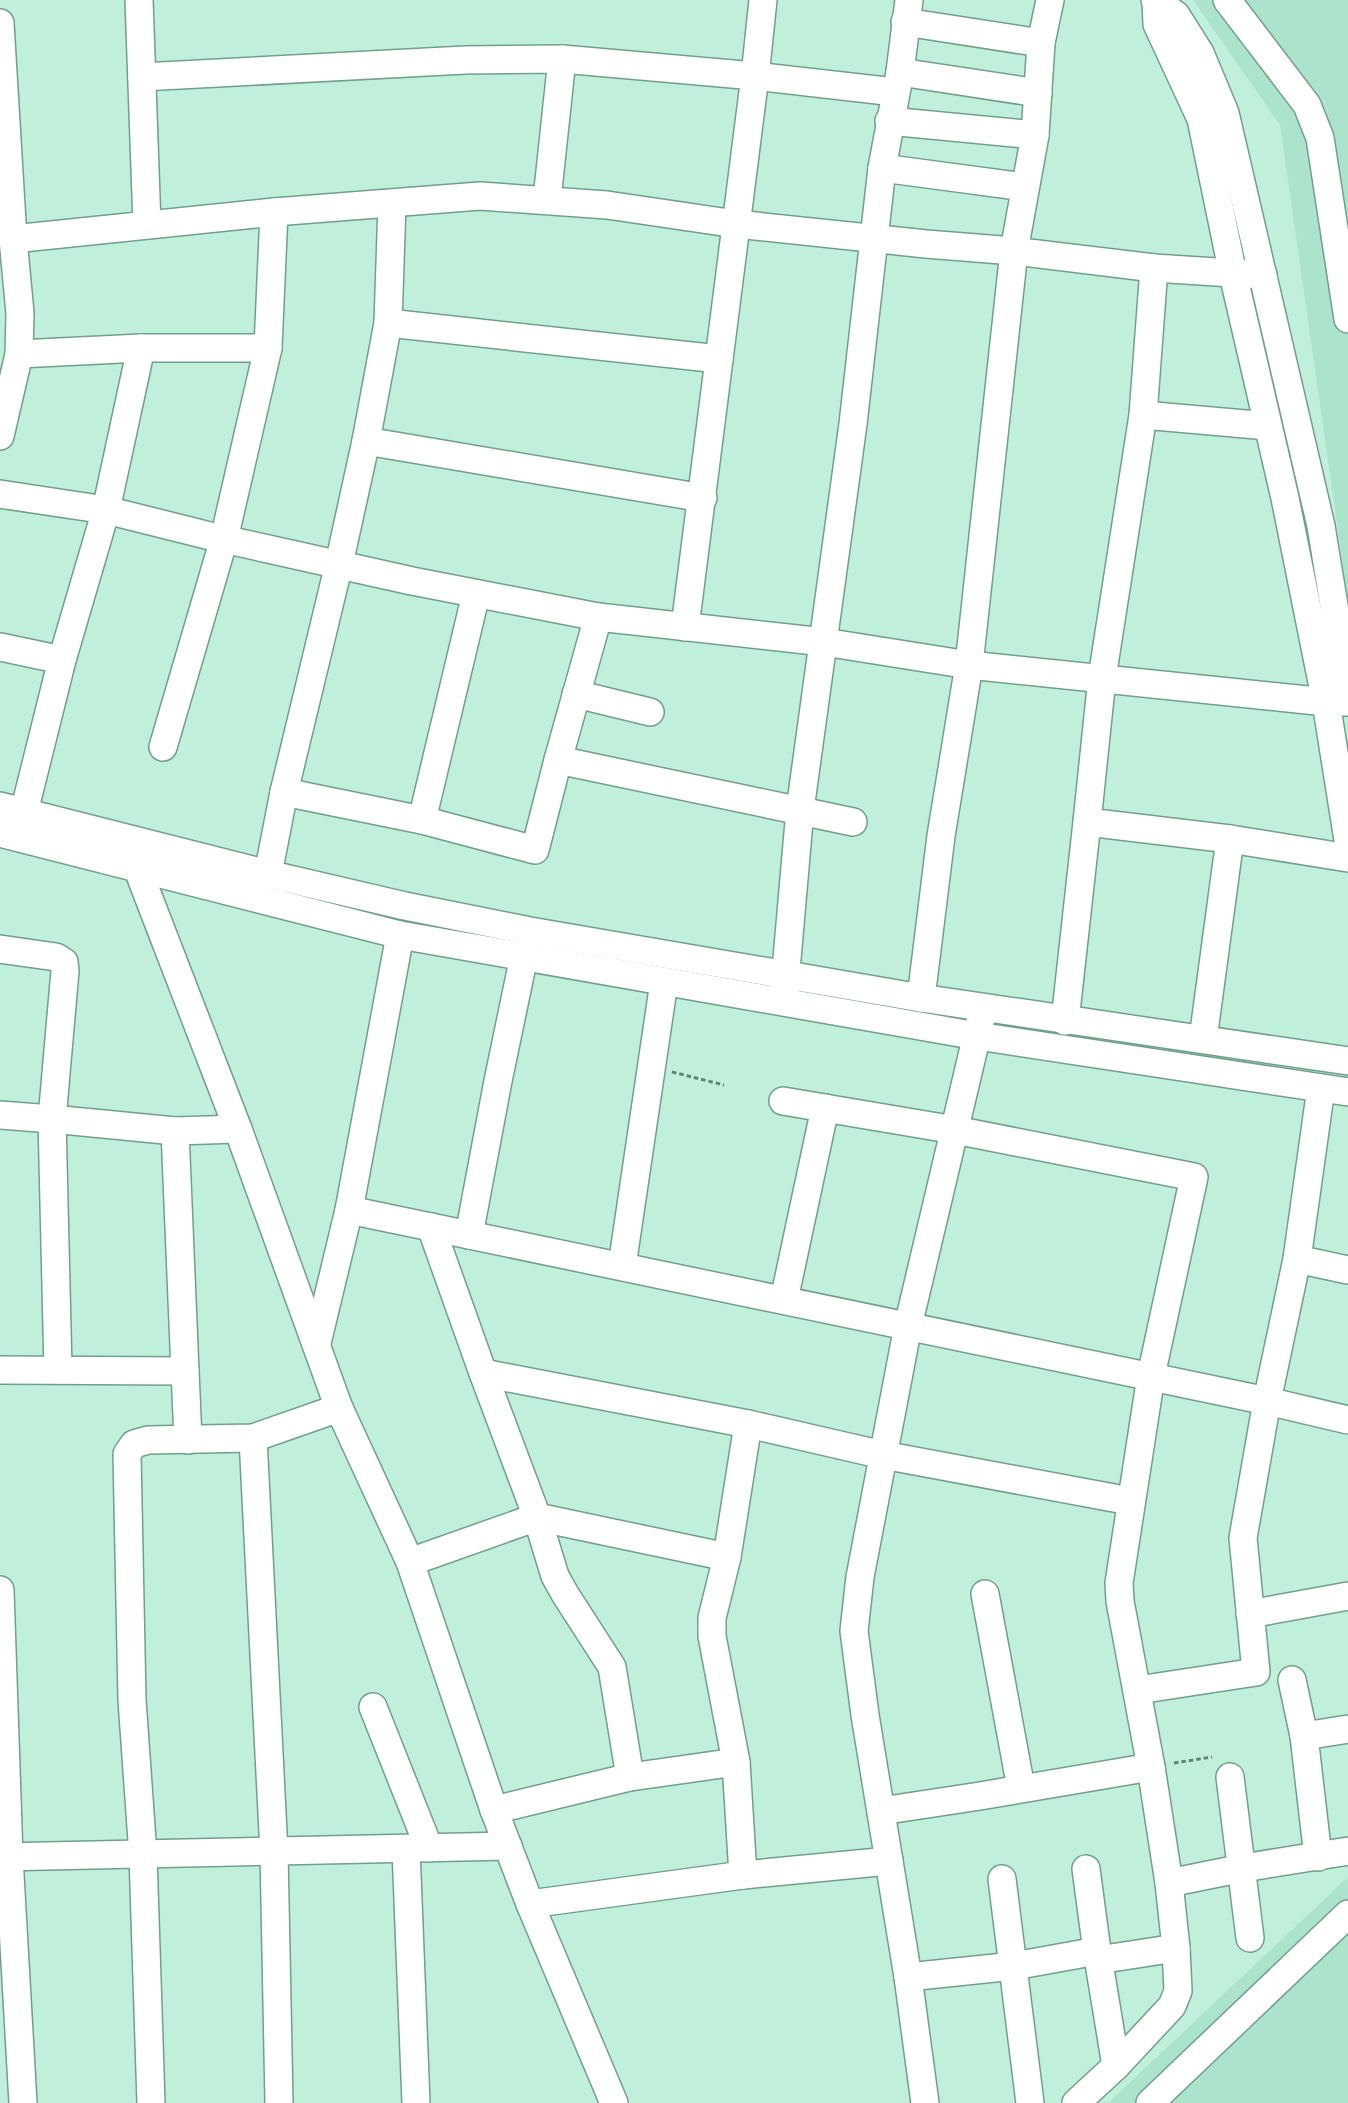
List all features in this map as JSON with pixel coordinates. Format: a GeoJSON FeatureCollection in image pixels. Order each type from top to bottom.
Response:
{"type":"FeatureCollection","features":[{"type":"Feature","properties":{"kind":"street"},"geometry":{"type":"LineString","coordinates":[[139,0],[147,225]]}},
{"type":"Feature","properties":{"kind":"street"},"geometry":{"type":"LineString","coordinates":[[685,627],[703,498],[763,0]]}},
{"type":"Feature","properties":{"kind":"street"},"geometry":{"type":"LineString","coordinates":[[921,998],[941,836],[969,664],[1014,251],[1035,135],[1041,43],[1050,0]]}},
{"type":"Feature","properties":{"kind":"street"},"geometry":{"type":"LineString","coordinates":[[1155,0],[1157,24],[1201,118],[1233,274],[1285,498],[1341,698]]}},
{"type":"Feature","properties":{"kind":"street"},"geometry":{"type":"LineString","coordinates":[[1155,0],[1176,15],[1200,53],[1225,113],[1321,526],[1341,698],[1348,840]]}},
{"type":"Feature","properties":{"kind":"street"},"geometry":{"type":"LineString","coordinates":[[1227,0],[1307,105],[1320,138],[1348,318]]}},
{"type":"Feature","properties":{"kind":"street"},"geometry":{"type":"LineString","coordinates":[[783,1003],[800,810],[853,424],[882,168],[907,11],[1041,43]]}},
{"type":"Feature","properties":{"kind":"street"},"geometry":{"type":"LineString","coordinates":[[0,36],[20,313],[19,354],[0,436]]}},
{"type":"Feature","properties":{"kind":"street"},"geometry":{"type":"LineString","coordinates":[[142,77],[465,60],[562,59],[755,76],[897,82],[1038,93]]}},
{"type":"Feature","properties":{"kind":"street"},"geometry":{"type":"LineString","coordinates":[[547,199],[562,59]]}},
{"type":"Feature","properties":{"kind":"street"},"geometry":{"type":"LineString","coordinates":[[889,121],[1035,135]]}},
{"type":"Feature","properties":{"kind":"street"},"geometry":{"type":"LineString","coordinates":[[882,168],[1025,187]]}},
{"type":"Feature","properties":{"kind":"street"},"geometry":{"type":"LineString","coordinates":[[13,239],[274,212],[480,196],[607,205],[736,224],[1014,251],[1154,268],[1263,275]]}},
{"type":"Feature","properties":{"kind":"street"},"geometry":{"type":"LineString","coordinates":[[268,874],[284,792],[366,441],[388,323],[392,204]]}},
{"type":"Feature","properties":{"kind":"street"},"geometry":{"type":"LineString","coordinates":[[163,747],[224,539],[267,348],[274,212]]}},
{"type":"Feature","properties":{"kind":"street"},"geometry":{"type":"LineString","coordinates":[[1065,1021],[1102,678],[1143,415],[1154,268]]}},
{"type":"Feature","properties":{"kind":"street"},"geometry":{"type":"LineString","coordinates":[[388,323],[719,359]]}},
{"type":"Feature","properties":{"kind":"street"},"geometry":{"type":"LineString","coordinates":[[19,354],[141,348],[267,348]]}},
{"type":"Feature","properties":{"kind":"street"},"geometry":{"type":"LineString","coordinates":[[141,348],[106,510],[62,660],[12,809],[268,874],[405,906],[530,931],[983,1008],[1348,1061]]}},
{"type":"Feature","properties":{"kind":"street"},"geometry":{"type":"LineString","coordinates":[[1143,415],[1269,426]]}},
{"type":"Feature","properties":{"kind":"street"},"geometry":{"type":"LineString","coordinates":[[366,441],[703,498]]}},
{"type":"Feature","properties":{"kind":"street"},"geometry":{"type":"LineString","coordinates":[[0,494],[106,510],[224,539],[476,594],[598,617],[824,642],[969,664],[1102,678],[1341,698]]}},
{"type":"Feature","properties":{"kind":"street"},"geometry":{"type":"LineString","coordinates":[[422,820],[476,594]]}},
{"type":"Feature","properties":{"kind":"street"},"geometry":{"type":"LineString","coordinates":[[284,792],[422,820],[535,850],[598,617]]}},
{"type":"Feature","properties":{"kind":"street"},"geometry":{"type":"LineString","coordinates":[[0,647],[62,660]]}},
{"type":"Feature","properties":{"kind":"street"},"geometry":{"type":"LineString","coordinates":[[576,694],[650,712]]}},
{"type":"Feature","properties":{"kind":"street"},"geometry":{"type":"LineString","coordinates":[[558,760],[854,822]]}},
{"type":"Feature","properties":{"kind":"street"},"geometry":{"type":"LineString","coordinates":[[1087,822],[1230,839],[1348,858]]}},
{"type":"Feature","properties":{"kind":"street"},"geometry":{"type":"LineString","coordinates":[[0,833],[400,935],[977,1036],[1348,1092]]}},
{"type":"Feature","properties":{"kind":"street"},"geometry":{"type":"LineString","coordinates":[[126,839],[238,1129],[339,1408],[410,1563],[494,1810],[530,1904],[614,2103]]}},
{"type":"Feature","properties":{"kind":"street"},"geometry":{"type":"LineString","coordinates":[[1203,1039],[1230,839]]}},
{"type":"Feature","properties":{"kind":"street"},"geometry":{"type":"LineString","coordinates":[[317,1343],[349,1210],[400,935]]}},
{"type":"Feature","properties":{"kind":"street"},"geometry":{"type":"LineString","coordinates":[[0,950],[56,957],[64,962],[52,1119],[58,1370]]}},
{"type":"Feature","properties":{"kind":"street"},"geometry":{"type":"LineString","coordinates":[[469,1235],[524,956]]}},
{"type":"Feature","properties":{"kind":"street"},"geometry":{"type":"LineString","coordinates":[[622,1266],[664,982]]}},
{"type":"Feature","properties":{"kind":"street"},"geometry":{"type":"LineString","coordinates":[[926,2103],[909,1977],[854,1631],[860,1577],[908,1326],[983,1008]]}},
{"type":"Feature","properties":{"kind":"street"},"geometry":{"type":"LineString","coordinates":[[1138,1690],[1256,1672],[1243,1538],[1267,1401],[1297,1259],[1321,1088]]}},
{"type":"Feature","properties":{"kind":"street"},"geometry":{"type":"LineString","coordinates":[[783,1101],[955,1130],[1194,1176],[1151,1376],[1119,1583],[1120,1601],[1138,1690],[1169,1883],[1178,1991],[1172,2006],[1116,2067],[1076,2103]]}},
{"type":"Feature","properties":{"kind":"street"},"geometry":{"type":"LineString","coordinates":[[784,1300],[825,1108]]}},
{"type":"Feature","properties":{"kind":"street"},"geometry":{"type":"LineString","coordinates":[[0,1115],[175,1131],[238,1129]]}},
{"type":"Feature","properties":{"kind":"street"},"geometry":{"type":"LineString","coordinates":[[175,1131],[188,1440]]}},
{"type":"Feature","properties":{"kind":"street"},"geometry":{"type":"LineString","coordinates":[[349,1210],[1151,1376],[1348,1420]]}},
{"type":"Feature","properties":{"kind":"street"},"geometry":{"type":"LineString","coordinates":[[431,1227],[537,1517],[555,1576],[612,1667],[630,1777]]}},
{"type":"Feature","properties":{"kind":"street"},"geometry":{"type":"LineString","coordinates":[[1297,1259],[1348,1270]]}},
{"type":"Feature","properties":{"kind":"street"},"geometry":{"type":"LineString","coordinates":[[0,1370],[185,1371]]}},
{"type":"Feature","properties":{"kind":"street"},"geometry":{"type":"LineString","coordinates":[[483,1373],[748,1424],[883,1455],[1130,1502]]}},
{"type":"Feature","properties":{"kind":"street"},"geometry":{"type":"LineString","coordinates":[[151,2103],[143,1855],[132,1700],[128,1454],[134,1444],[148,1440],[253,1438],[339,1408]]}},
{"type":"Feature","properties":{"kind":"street"},"geometry":{"type":"LineString","coordinates":[[743,1875],[736,1762],[712,1636],[712,1618],[727,1557],[748,1424]]}},
{"type":"Feature","properties":{"kind":"street"},"geometry":{"type":"LineString","coordinates":[[253,1438],[274,1852],[279,2103]]}},
{"type":"Feature","properties":{"kind":"street"},"geometry":{"type":"LineString","coordinates":[[410,1563],[537,1517],[727,1557]]}},
{"type":"Feature","properties":{"kind":"street"},"geometry":{"type":"LineString","coordinates":[[0,1590],[5,1857],[23,2103]]}},
{"type":"Feature","properties":{"kind":"street"},"geometry":{"type":"LineString","coordinates":[[985,1594],[1021,1788]]}},
{"type":"Feature","properties":{"kind":"street"},"geometry":{"type":"LineString","coordinates":[[1250,1614],[1348,1596]]}},
{"type":"Feature","properties":{"kind":"street"},"geometry":{"type":"LineString","coordinates":[[1292,1680],[1304,1736],[1318,1857]]}},
{"type":"Feature","properties":{"kind":"street"},"geometry":{"type":"LineString","coordinates":[[373,1707],[418,1848],[416,2103]]}},
{"type":"Feature","properties":{"kind":"street"},"geometry":{"type":"LineString","coordinates":[[1304,1736],[1348,1729]]}},
{"type":"Feature","properties":{"kind":"street"},"geometry":{"type":"LineString","coordinates":[[494,1810],[630,1777],[736,1762]]}},
{"type":"Feature","properties":{"kind":"street"},"geometry":{"type":"LineString","coordinates":[[881,1810],[1151,1767]]}},
{"type":"Feature","properties":{"kind":"street"},"geometry":{"type":"LineString","coordinates":[[1230,1777],[1250,1938]]}},
{"type":"Feature","properties":{"kind":"street"},"geometry":{"type":"LineString","coordinates":[[5,1857],[508,1846]]}},
{"type":"Feature","properties":{"kind":"street"},"geometry":{"type":"LineString","coordinates":[[1169,1883],[1348,1851]]}},
{"type":"Feature","properties":{"kind":"street"},"geometry":{"type":"LineString","coordinates":[[530,1904],[743,1875],[889,1861]]}},
{"type":"Feature","properties":{"kind":"street"},"geometry":{"type":"LineString","coordinates":[[1086,1869],[1097,1955],[1116,2067]]}},
{"type":"Feature","properties":{"kind":"street"},"geometry":{"type":"LineString","coordinates":[[1002,1879],[1030,2103]]}},
{"type":"Feature","properties":{"kind":"street"},"geometry":{"type":"LineString","coordinates":[[1150,2103],[1348,1914]]}},
{"type":"Feature","properties":{"kind":"street"},"geometry":{"type":"LineString","coordinates":[[909,1977],[1176,1948]]}},
{"type":"Feature","properties":{"kind":"path"},"geometry":{"type":"LineString","coordinates":[[653,1068],[724,1084]]}},
{"type":"Feature","properties":{"kind":"path"},"geometry":{"type":"LineString","coordinates":[[1151,1767],[1212,1757]]}},
{"type":"Feature","properties":{"kind":"shaded area"},"geometry":{"type":"Polygon","coordinates":[[[1193,0],[1348,0],[1348,600],[1280,125],[1193,0]]]}},
{"type":"Feature","properties":{"kind":"shaded area"},"geometry":{"type":"Polygon","coordinates":[[[1348,1877],[1348,2103],[1108,2103],[1348,1877]]]}}]}
